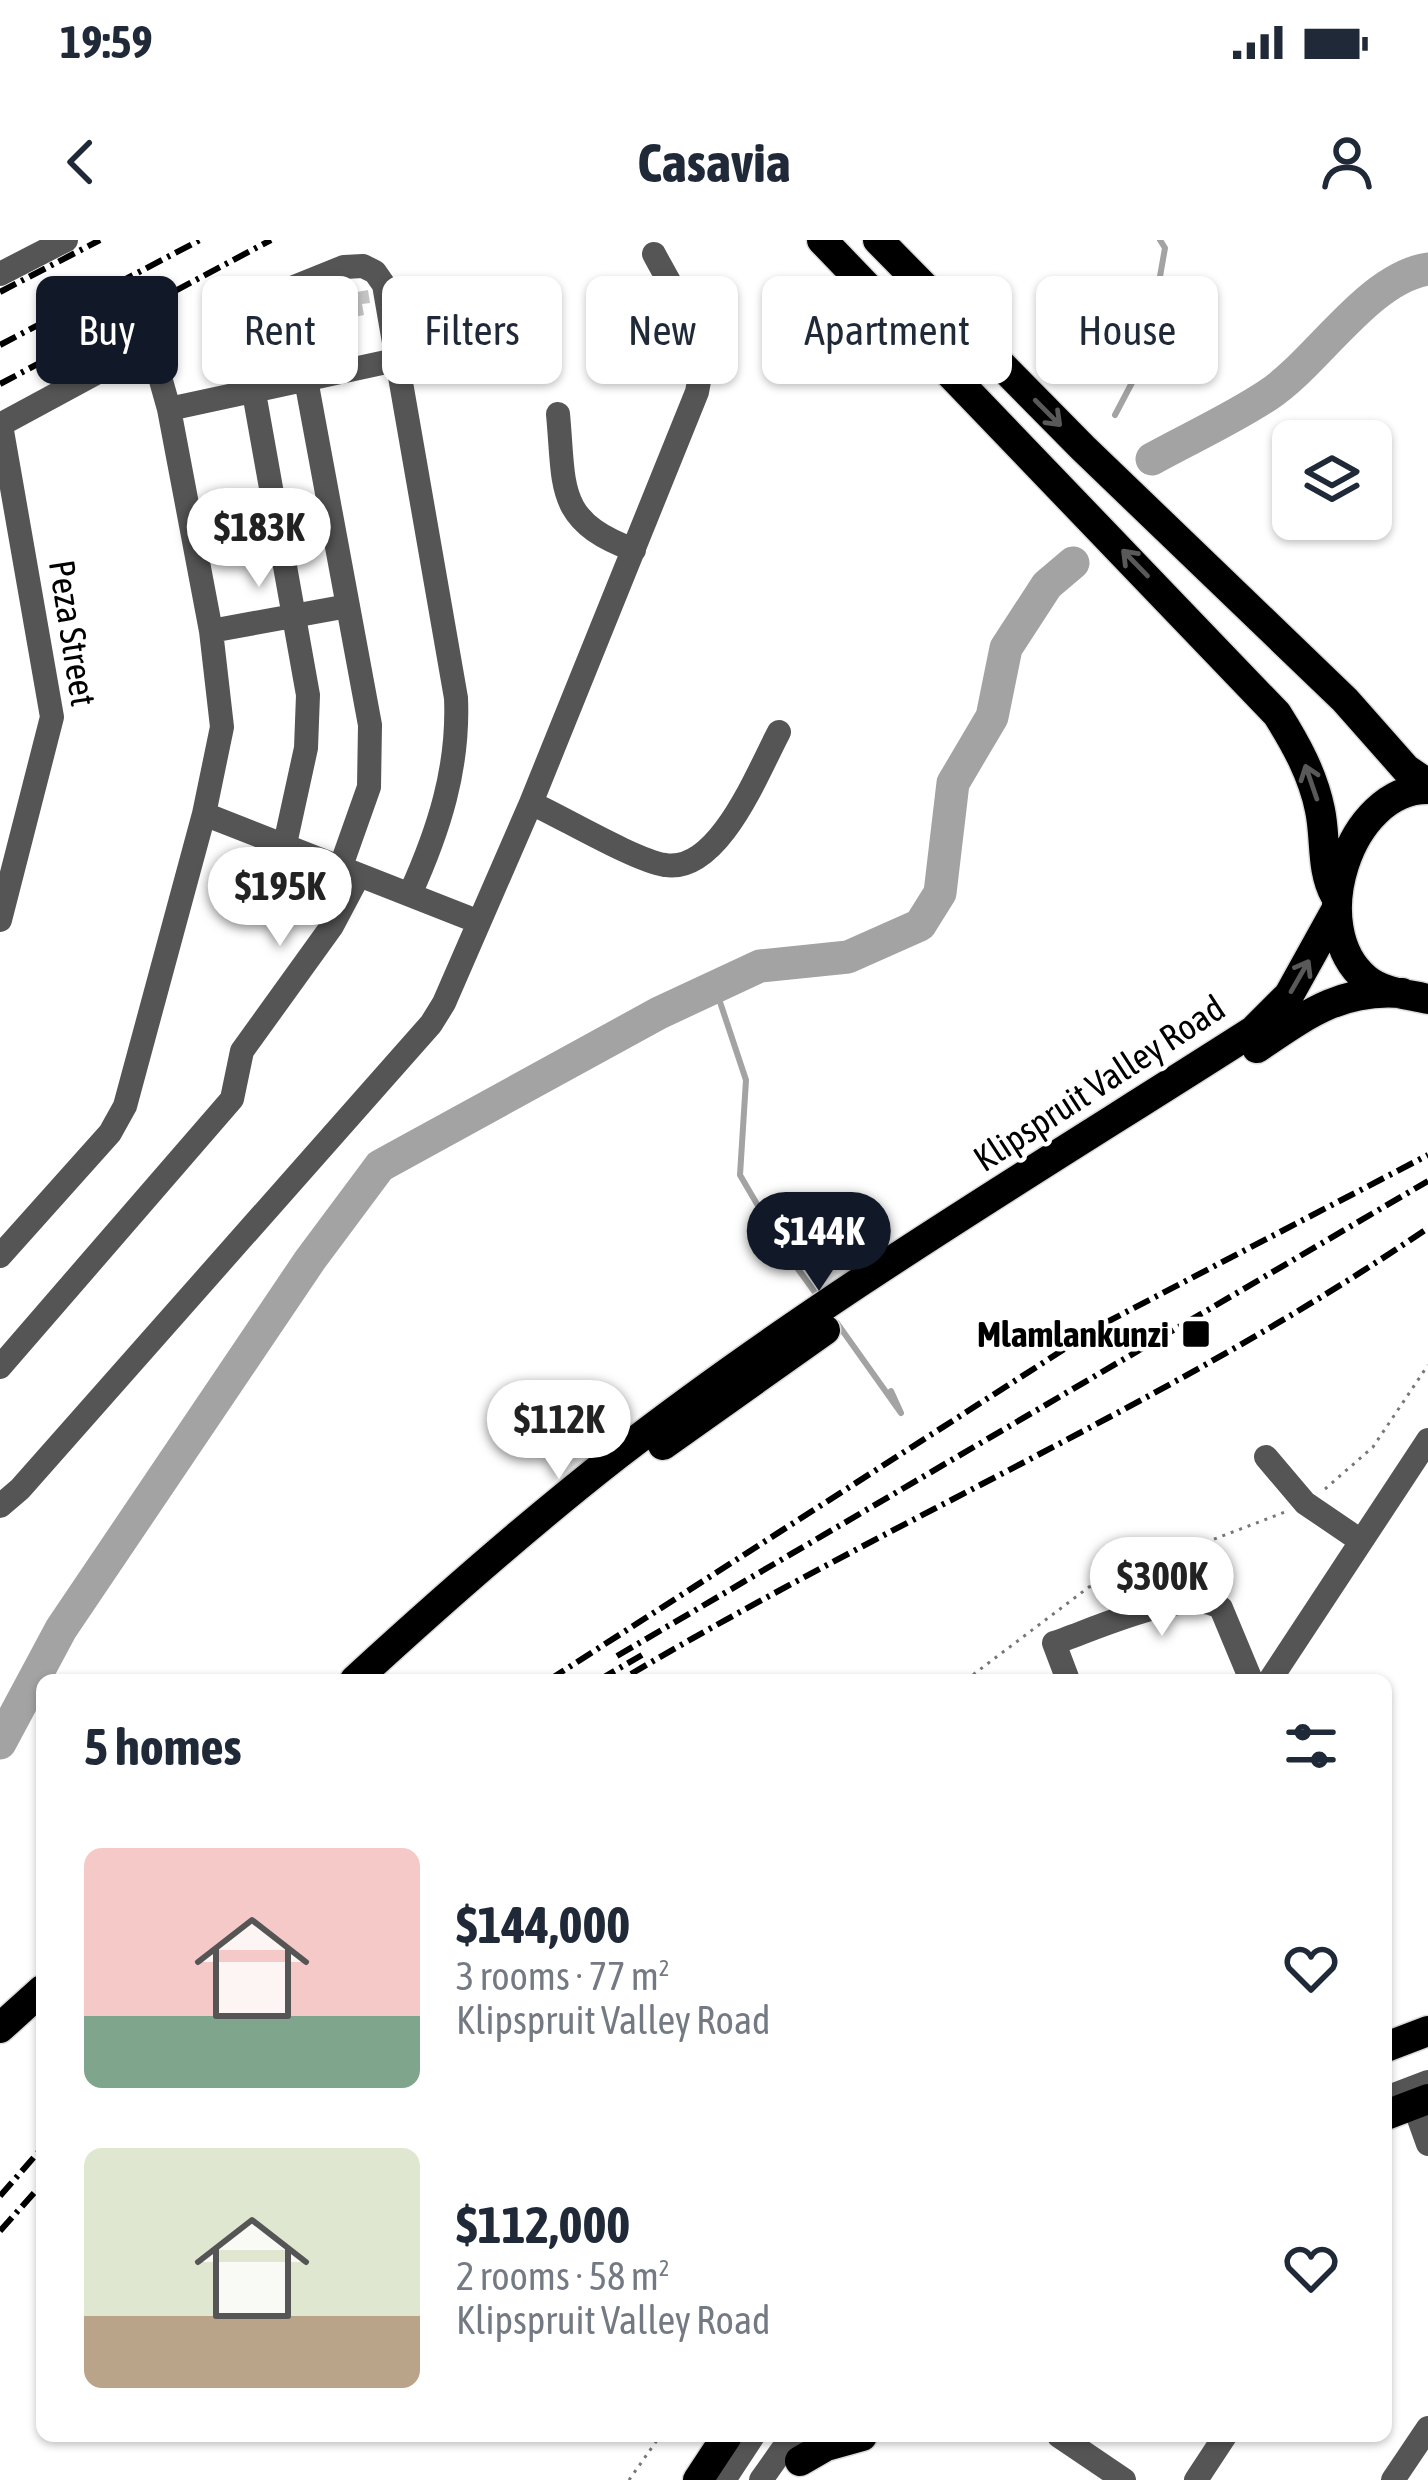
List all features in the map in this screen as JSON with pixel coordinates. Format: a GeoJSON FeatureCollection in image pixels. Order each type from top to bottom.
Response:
{"type":"FeatureCollection","features":[{"type":"Feature","properties":{"kind":"main road"},"geometry":{"type":"LineString","coordinates":[[822,240],[1216,646],[1277,715],[1297,745],[1320,810],[1328,877],[1344,944],[1359,972],[1377,986],[1415,996]]}},
{"type":"Feature","properties":{"kind":"main road"},"geometry":{"type":"LineString","coordinates":[[878,240],[1083,448],[1346,700],[1406,770],[1428,786]]}},
{"type":"Feature","properties":{"kind":"main road","name":"Klipspruit Valley Road"},"geometry":{"type":"LineString","coordinates":[[362,1674],[496,1551],[620,1452],[1253,1031],[1289,995],[1335,903],[1349,854],[1362,831],[1389,799],[1428,786]]}},
{"type":"Feature","properties":{"kind":"main road","name":"Klipspruit Valley Road"},"geometry":{"type":"LineString","coordinates":[[880,1279],[1317,1010],[1359,993],[1415,996]]}},
{"type":"Feature","properties":{"kind":"main road","name":"Klipspruit Valley Road"},"geometry":{"type":"LineString","coordinates":[[390,1674],[579,1508],[787,1345]]}},
{"type":"Feature","properties":{"kind":"main road"},"geometry":{"type":"LineString","coordinates":[[0,2003],[36,1970]]}},
{"type":"Feature","properties":{"kind":"main road"},"geometry":{"type":"LineString","coordinates":[[0,2028],[36,1995]]}},
{"type":"Feature","properties":{"kind":"main road"},"geometry":{"type":"LineString","coordinates":[[1392,2044],[1428,2032]]}},
{"type":"Feature","properties":{"kind":"main road"},"geometry":{"type":"LineString","coordinates":[[698,2480],[723,2442]]}},
{"type":"Feature","properties":{"kind":"main road"},"geometry":{"type":"LineString","coordinates":[[799,2453],[840,2442]]}},
{"type":"Feature","properties":{"kind":"street"},"geometry":{"type":"LineString","coordinates":[[0,274],[66,240]]}},
{"type":"Feature","properties":{"kind":"street"},"geometry":{"type":"LineString","coordinates":[[0,1506],[34,1474],[431,1024],[444,1003],[531,803],[697,392],[702,365],[693,329],[655,254]]}},
{"type":"Feature","properties":{"kind":"street"},"geometry":{"type":"LineString","coordinates":[[320,276],[363,266],[382,282]]}},
{"type":"Feature","properties":{"kind":"street"},"geometry":{"type":"LineString","coordinates":[[0,1256],[118,1121],[204,814],[222,727],[211,631],[169,409],[154,365],[137,358],[122,359],[1,425]]}},
{"type":"Feature","properties":{"kind":"street"},"geometry":{"type":"LineString","coordinates":[[251,384],[308,695],[309,725],[285,844]]}},
{"type":"Feature","properties":{"kind":"street"},"geometry":{"type":"LineString","coordinates":[[169,409],[284,384]]}},
{"type":"Feature","properties":{"kind":"street"},"geometry":{"type":"LineString","coordinates":[[0,1366],[232,1099],[242,1051],[332,926],[350,870],[369,787],[370,725],[307,384]]}},
{"type":"Feature","properties":{"kind":"street"},"geometry":{"type":"LineString","coordinates":[[399,384],[451,665],[457,730],[449,790],[410,894]]}},
{"type":"Feature","properties":{"kind":"street"},"geometry":{"type":"LineString","coordinates":[[559,414],[566,494],[578,519],[600,537],[634,550]]}},
{"type":"Feature","properties":{"kind":"street","name":"Peza Street"},"geometry":{"type":"LineString","coordinates":[[0,920],[52,717],[1,425]]}},
{"type":"Feature","properties":{"kind":"street"},"geometry":{"type":"LineString","coordinates":[[211,631],[349,606]]}},
{"type":"Feature","properties":{"kind":"street"},"geometry":{"type":"LineString","coordinates":[[531,803],[660,865],[690,862],[719,839],[779,732]]}},
{"type":"Feature","properties":{"kind":"street"},"geometry":{"type":"LineString","coordinates":[[204,814],[479,922]]}},
{"type":"Feature","properties":{"kind":"street"},"geometry":{"type":"LineString","coordinates":[[1274,1674],[1428,1440]]}},
{"type":"Feature","properties":{"kind":"street"},"geometry":{"type":"LineString","coordinates":[[1266,1456],[1305,1503],[1361,1541]]}},
{"type":"Feature","properties":{"kind":"street"},"geometry":{"type":"LineString","coordinates":[[1067,1674],[1054,1643],[1186,1600],[1212,1601],[1228,1622],[1249,1674]]}},
{"type":"Feature","properties":{"kind":"street"},"geometry":{"type":"LineString","coordinates":[[1392,2045],[1428,2045]]}},
{"type":"Feature","properties":{"kind":"street"},"geometry":{"type":"LineString","coordinates":[[1408,2100],[1428,2144]]}},
{"type":"Feature","properties":{"kind":"street"},"geometry":{"type":"LineString","coordinates":[[1393,2480],[1428,2428]]}},
{"type":"Feature","properties":{"kind":"street"},"geometry":{"type":"LineString","coordinates":[[724,2480],[749,2442]]}},
{"type":"Feature","properties":{"kind":"street"},"geometry":{"type":"LineString","coordinates":[[1067,2442],[1124,2480]]}},
{"type":"Feature","properties":{"kind":"street"},"geometry":{"type":"LineString","coordinates":[[1196,2480],[1221,2442]]}},
{"type":"Feature","properties":{"kind":"street"},"geometry":{"type":"LineString","coordinates":[[760,2480],[799,2453]]}},
{"type":"Feature","properties":{"kind":"path"},"geometry":{"type":"LineString","coordinates":[[974,1674],[1089,1587],[1305,1503],[1373,1447],[1428,1365]]}},
{"type":"Feature","properties":{"kind":"path"},"geometry":{"type":"LineString","coordinates":[[629,2480],[656,2442]]}},
{"type":"Feature","properties":{"kind":"building"},"geometry":{"type":"Polygon","coordinates":[[[368,290],[370,303],[362,304],[364,315],[358,316],[358,292],[368,290]]]}},
{"type":"Feature","properties":{"kind":"waterway"},"geometry":{"type":"LineString","coordinates":[[1115,415],[1146,356],[1165,248],[1160,240]]}},
{"type":"Feature","properties":{"kind":"waterway"},"geometry":{"type":"LineString","coordinates":[[1152,459],[1268,395],[1364,304],[1406,276],[1428,269]]}},
{"type":"Feature","properties":{"kind":"waterway"},"geometry":{"type":"LineString","coordinates":[[37,1674],[61,1629],[310,1260],[380,1166],[659,1013],[760,966],[848,957],[920,925],[940,893],[953,783],[992,717],[1006,648],[1047,585],[1073,563]]}},
{"type":"Feature","properties":{"kind":"waterway"},"geometry":{"type":"LineString","coordinates":[[715,987],[746,1080],[740,1175],[819,1298]]}},
{"type":"Feature","properties":{"kind":"waterway"},"geometry":{"type":"LineString","coordinates":[[837,1323],[901,1413],[891,1391]]}},
{"type":"Feature","properties":{"kind":"waterway"},"geometry":{"type":"LineString","coordinates":[[0,1743],[36,1676]]}},
{"type":"Feature","properties":{"kind":"railway"},"geometry":{"type":"LineString","coordinates":[[0,292],[100,240]]}},
{"type":"Feature","properties":{"kind":"railway"},"geometry":{"type":"LineString","coordinates":[[0,345],[200,240]]}},
{"type":"Feature","properties":{"kind":"railway"},"geometry":{"type":"LineString","coordinates":[[0,384],[271,240]]}},
{"type":"Feature","properties":{"kind":"railway"},"geometry":{"type":"LineString","coordinates":[[558,1674],[1105,1323],[1428,1155]]}},
{"type":"Feature","properties":{"kind":"railway"},"geometry":{"type":"LineString","coordinates":[[617,1656],[1428,1181]]}},
{"type":"Feature","properties":{"kind":"railway"},"geometry":{"type":"LineString","coordinates":[[631,1674],[1134,1404],[1332,1290],[1428,1228]]}},
{"type":"Feature","properties":{"kind":"railway"},"geometry":{"type":"LineString","coordinates":[[609,1674],[642,1655]]}},
{"type":"Feature","properties":{"kind":"railway"},"geometry":{"type":"LineString","coordinates":[[0,2196],[36,2155]]}},
{"type":"Feature","properties":{"kind":"railway"},"geometry":{"type":"LineString","coordinates":[[0,2231],[36,2191]]}},
{"type":"Feature","properties":{"kind":"place","name":"Mlamlankunzi"},"geometry":{"type":"Point","coordinates":[1196,1334]}}]}
